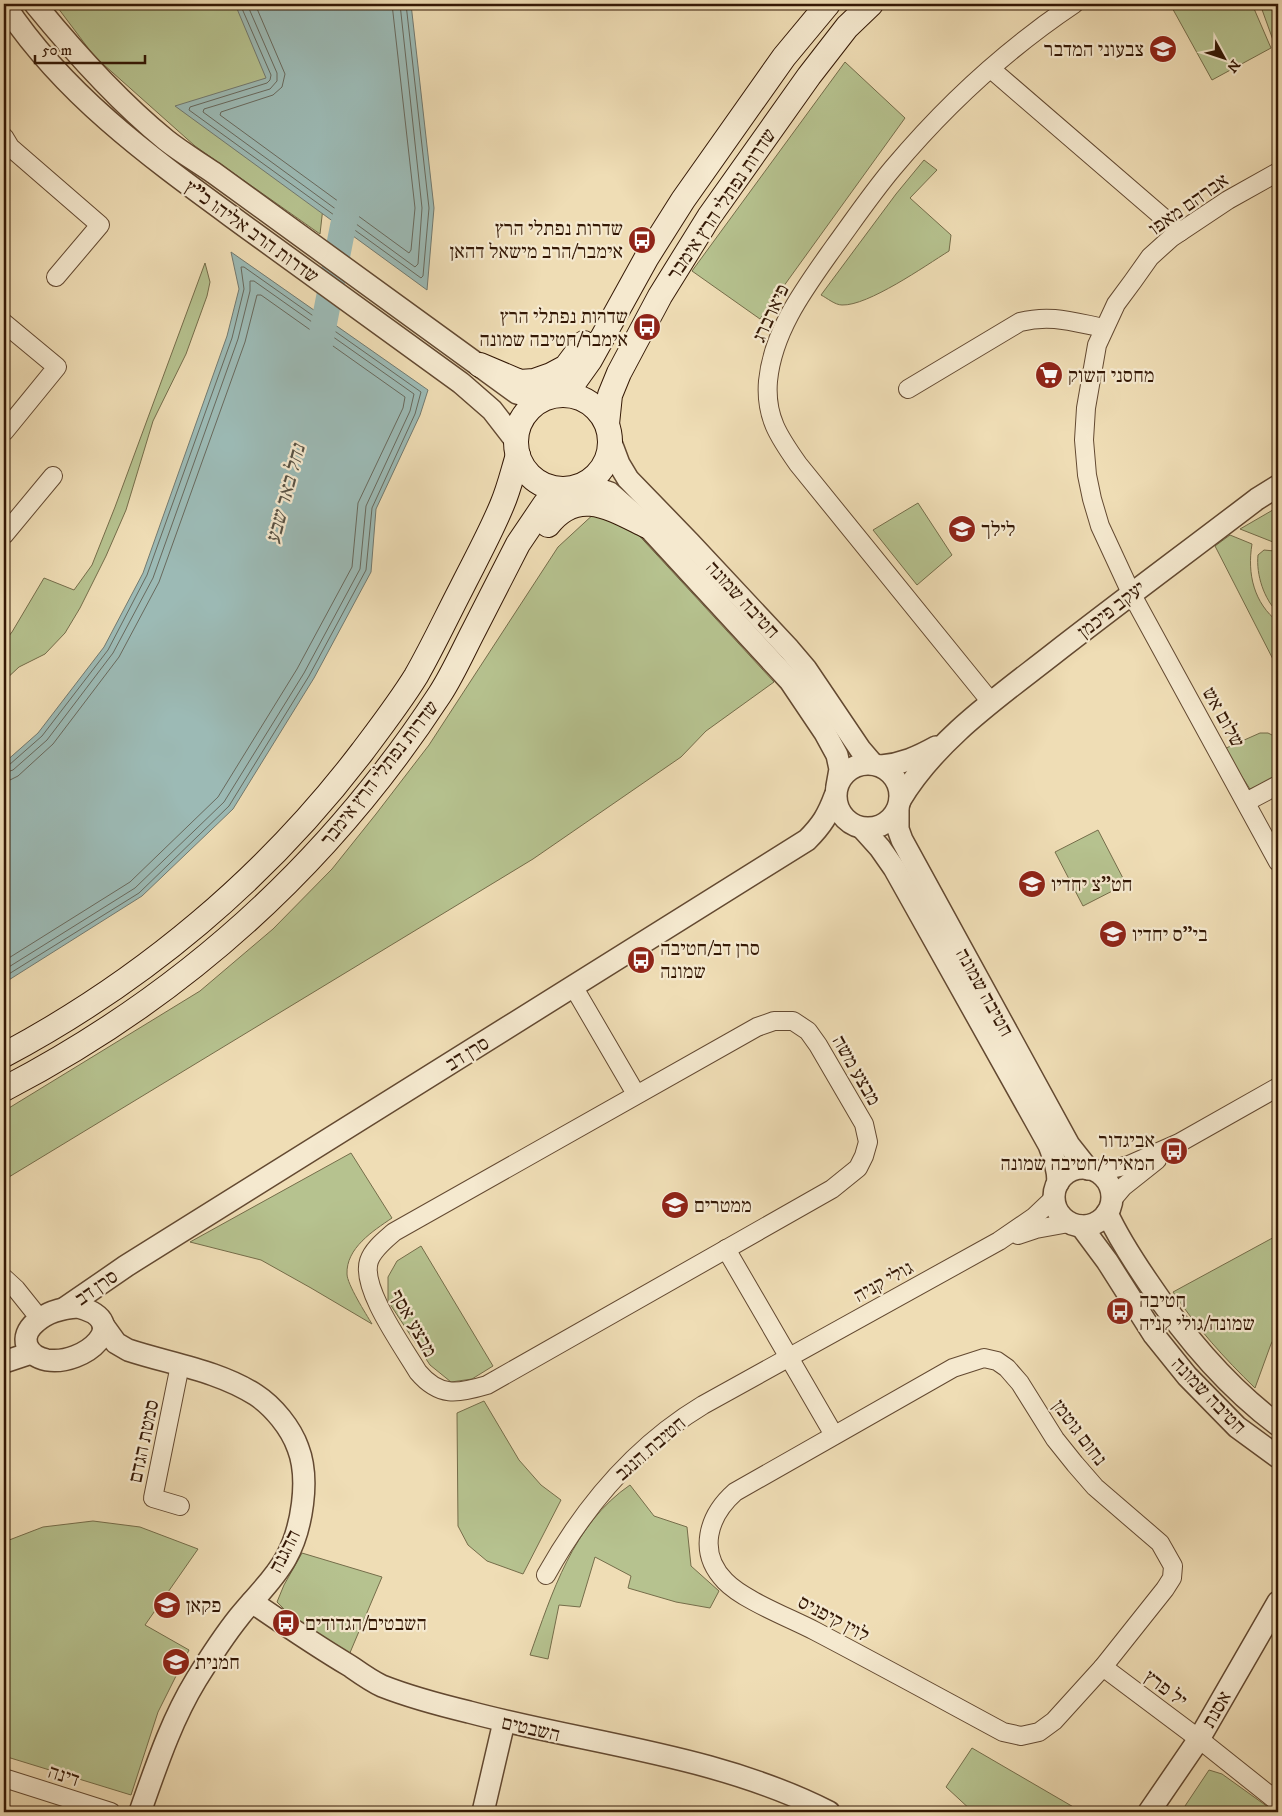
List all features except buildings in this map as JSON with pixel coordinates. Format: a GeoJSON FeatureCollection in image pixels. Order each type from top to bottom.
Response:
{"type":"FeatureCollection","features":[{"type":"Feature","properties":{"kind":"main road","name":"שדרות נפתלי הרץ אימבר"},"geometry":{"type":"LineString","coordinates":[[557,396],[590,360],[647,257],[683,200],[784,57],[828,4]]}},
{"type":"Feature","properties":{"kind":"main road","name":"שדרות נפתלי הרץ אימבר"},"geometry":{"type":"LineString","coordinates":[[608,432],[610,396],[619,373],[660,296],[709,217],[809,76],[847,27],[871,4]]}},
{"type":"Feature","properties":{"kind":"main road"},"geometry":{"type":"LineString","coordinates":[[475,361],[520,382],[534,381],[552,375],[566,367],[647,257]]}},
{"type":"Feature","properties":{"kind":"main road"},"geometry":{"type":"LineString","coordinates":[[557,396],[578,398],[590,404],[600,412],[608,432],[609,453],[604,466],[595,476],[576,486],[556,488],[537,481],[523,467],[517,448],[519,427],[526,414],[536,404],[557,396]]}},
{"type":"Feature","properties":{"kind":"main road","name":"שדרות נפתלי הרץ אימבר"},"geometry":{"type":"LineString","coordinates":[[4,1055],[90,1005],[154,960],[230,896],[306,820],[363,751],[415,677],[492,529],[503,503],[517,448]]}},
{"type":"Feature","properties":{"kind":"main road","name":"שדרות נפתלי הרץ אימבר"},"geometry":{"type":"LineString","coordinates":[[4,1089],[99,1035],[172,984],[215,950],[292,878],[329,840],[398,755],[441,693],[518,544],[532,522],[545,504],[576,486]]}},
{"type":"Feature","properties":{"kind":"main road"},"geometry":{"type":"LineString","coordinates":[[474,631],[528,552],[552,520],[563,509],[577,505],[595,504],[611,509],[647,526]]}},
{"type":"Feature","properties":{"kind":"street","name":"שדרות הרב אליהו כ\"ץ"},"geometry":{"type":"LineString","coordinates":[[4,4],[41,53],[81,97],[149,156],[461,383],[492,410],[517,448]]}},
{"type":"Feature","properties":{"kind":"street","name":"שדרות הרב אליהו כ\"ץ"},"geometry":{"type":"LineString","coordinates":[[36,4],[87,64],[132,110],[168,141],[214,172],[517,393],[530,397],[557,396]]}},
{"type":"Feature","properties":{"kind":"street","name":"פיארברג"},"geometry":{"type":"LineString","coordinates":[[991,702],[803,471],[780,439],[773,424],[769,404],[768,382],[771,361],[777,342],[796,302],[891,170],[922,134],[954,102],[1025,40],[1074,4]]}},
{"type":"Feature","properties":{"kind":"street"},"geometry":{"type":"LineString","coordinates":[[992,68],[1180,232]]}},
{"type":"Feature","properties":{"kind":"street"},"geometry":{"type":"LineString","coordinates":[[4,137],[10,147],[100,225],[56,277]]}},
{"type":"Feature","properties":{"kind":"street","name":"אברהם מאפו"},"geometry":{"type":"LineString","coordinates":[[1131,593],[1100,526],[1087,475],[1084,440],[1086,408],[1097,345],[1116,304],[1150,257],[1180,232],[1228,200],[1278,172]]}},
{"type":"Feature","properties":{"kind":"street"},"geometry":{"type":"LineString","coordinates":[[908,389],[1020,322],[1036,318],[1053,318],[1104,328]]}},
{"type":"Feature","properties":{"kind":"street"},"geometry":{"type":"LineString","coordinates":[[4,323],[57,367],[4,432]]}},
{"type":"Feature","properties":{"kind":"street","name":"חטיבה שמונה"},"geometry":{"type":"LineString","coordinates":[[608,432],[619,464],[628,479],[697,549],[789,649],[806,669],[860,749],[877,765]]}},
{"type":"Feature","properties":{"kind":"street"},"geometry":{"type":"LineString","coordinates":[[4,535],[53,476]]}},
{"type":"Feature","properties":{"kind":"street","name":"חטיבה שמונה"},"geometry":{"type":"LineString","coordinates":[[576,486],[610,493],[647,526],[790,681],[836,754],[840,769],[836,791]]}},
{"type":"Feature","properties":{"kind":"street","name":"יעקב פיכמן"},"geometry":{"type":"LineString","coordinates":[[899,805],[914,778],[949,740],[991,702],[1131,593],[1257,499],[1278,486]]}},
{"type":"Feature","properties":{"kind":"street","name":"שלום אש"},"geometry":{"type":"LineString","coordinates":[[1131,593],[1278,862]]}},
{"type":"Feature","properties":{"kind":"street","name":"יעקב פיכמן"},"geometry":{"type":"LineString","coordinates":[[877,765],[898,764],[921,756],[949,740]]}},
{"type":"Feature","properties":{"kind":"street"},"geometry":{"type":"LineString","coordinates":[[857,765],[877,765],[888,770],[898,784],[899,805],[887,822],[879,826],[858,827],[846,820],[840,813],[837,805],[836,791],[844,773],[850,768],[857,765]]}},
{"type":"Feature","properties":{"kind":"street"},"geometry":{"type":"LineString","coordinates":[[1246,802],[1278,785]]}},
{"type":"Feature","properties":{"kind":"street","name":"סרן דב"},"geometry":{"type":"LineString","coordinates":[[65,1308],[126,1266],[807,840],[821,826],[829,812],[836,791]]}},
{"type":"Feature","properties":{"kind":"street","name":"חטיבה שמונה"},"geometry":{"type":"LineString","coordinates":[[899,805],[898,829],[902,840],[1069,1144],[1093,1170]]}},
{"type":"Feature","properties":{"kind":"street","name":"חטיבה שמונה"},"geometry":{"type":"LineString","coordinates":[[858,827],[880,848],[894,868],[1044,1137],[1055,1162],[1056,1190]]}},
{"type":"Feature","properties":{"kind":"street","name":"סרן דב"},"geometry":{"type":"LineString","coordinates":[[807,840],[858,827]]}},
{"type":"Feature","properties":{"kind":"street"},"geometry":{"type":"LineString","coordinates":[[573,986],[636,1094]]}},
{"type":"Feature","properties":{"kind":"street","name":"מבצע משה"},"geometry":{"type":"LineString","coordinates":[[636,1094],[756,1026],[774,1021],[793,1021],[808,1030],[864,1124],[868,1142],[858,1168],[832,1189],[726,1250]]}},
{"type":"Feature","properties":{"kind":"street"},"geometry":{"type":"LineString","coordinates":[[1179,1143],[1142,1171],[1096,1223],[1075,1224],[1058,1212],[1056,1190],[1067,1172],[1081,1168],[1093,1170],[1129,1164],[1179,1143],[1278,1087]]}},
{"type":"Feature","properties":{"kind":"street","name":"מבצע אסף"},"geometry":{"type":"LineString","coordinates":[[636,1094],[394,1232],[375,1250],[369,1262],[371,1290],[377,1302],[418,1372],[426,1382],[440,1390],[454,1393],[487,1385],[726,1250]]}},
{"type":"Feature","properties":{"kind":"street"},"geometry":{"type":"LineString","coordinates":[[1093,1170],[1107,1181],[1110,1187],[1109,1207]]}},
{"type":"Feature","properties":{"kind":"street","name":"גולי קניה"},"geometry":{"type":"LineString","coordinates":[[789,1358],[998,1241],[1034,1217],[1056,1190]]}},
{"type":"Feature","properties":{"kind":"street","name":"חטיבה שמונה"},"geometry":{"type":"LineString","coordinates":[[1109,1207],[1121,1241],[1158,1298],[1191,1340],[1230,1384],[1254,1407],[1278,1425]]}},
{"type":"Feature","properties":{"kind":"street","name":"חטיבה שמונה"},"geometry":{"type":"LineString","coordinates":[[1075,1224],[1107,1262],[1154,1335],[1187,1376],[1237,1427],[1278,1457]]}},
{"type":"Feature","properties":{"kind":"street","name":"גולי קניה"},"geometry":{"type":"LineString","coordinates":[[998,1241],[1036,1229],[1075,1224]]}},
{"type":"Feature","properties":{"kind":"street"},"geometry":{"type":"LineString","coordinates":[[726,1250],[834,1435]]}},
{"type":"Feature","properties":{"kind":"street","name":"סרן דב"},"geometry":{"type":"LineString","coordinates":[[102,1323],[102,1304],[108,1288],[126,1266]]}},
{"type":"Feature","properties":{"kind":"street"},"geometry":{"type":"LineString","coordinates":[[4,1278],[16,1289],[40,1319]]}},
{"type":"Feature","properties":{"kind":"street"},"geometry":{"type":"LineString","coordinates":[[78,1307],[89,1310],[99,1316],[103,1332],[97,1343],[87,1352],[71,1359],[52,1361],[39,1358],[31,1353],[27,1347],[29,1330],[35,1322],[55,1310],[65,1308],[78,1307]]}},
{"type":"Feature","properties":{"kind":"street","name":"ההגנה"},"geometry":{"type":"LineString","coordinates":[[102,1323],[116,1343],[128,1350],[225,1379],[257,1396],[280,1418],[290,1433],[298,1448],[302,1466],[301,1510],[297,1533],[286,1558],[218,1646],[176,1714],[140,1812]]}},
{"type":"Feature","properties":{"kind":"street","name":"ההגנה"},"geometry":{"type":"LineString","coordinates":[[87,1352],[139,1354]]}},
{"type":"Feature","properties":{"kind":"street"},"geometry":{"type":"LineString","coordinates":[[4,1362],[31,1353]]}},
{"type":"Feature","properties":{"kind":"street","name":"חטיבת הנגב"},"geometry":{"type":"LineString","coordinates":[[546,1575],[562,1546],[587,1510],[634,1458],[663,1432],[702,1405],[789,1358]]}},
{"type":"Feature","properties":{"kind":"street","name":"נחום גוטמן"},"geometry":{"type":"LineString","coordinates":[[834,1435],[953,1368],[973,1360],[984,1358],[997,1361],[1007,1368],[1020,1383],[1055,1439],[1075,1464],[1095,1487],[1160,1543],[1173,1566],[1172,1578],[1165,1589],[1103,1667]]}},
{"type":"Feature","properties":{"kind":"street","name":"סמטת הגדם"},"geometry":{"type":"LineString","coordinates":[[180,1365],[153,1498],[180,1506]]}},
{"type":"Feature","properties":{"kind":"street","name":"לוין קיפניס"},"geometry":{"type":"LineString","coordinates":[[834,1435],[735,1492],[724,1502],[714,1517],[708,1532],[708,1548],[715,1567],[725,1582],[745,1596],[816,1631],[1003,1732],[1021,1736],[1039,1732],[1054,1721],[1103,1667]]}},
{"type":"Feature","properties":{"kind":"street","name":"השבטים"},"geometry":{"type":"LineString","coordinates":[[252,1602],[327,1653],[380,1685],[431,1702],[504,1722],[698,1764],[742,1777],[829,1812]]}},
{"type":"Feature","properties":{"kind":"street","name":"אסנת"},"geometry":{"type":"LineString","coordinates":[[1149,1812],[1199,1739],[1278,1602]]}},
{"type":"Feature","properties":{"kind":"street","name":"יל פרץ"},"geometry":{"type":"LineString","coordinates":[[1103,1667],[1277,1797]]}},
{"type":"Feature","properties":{"kind":"street"},"geometry":{"type":"LineString","coordinates":[[483,1812],[504,1722]]}},
{"type":"Feature","properties":{"kind":"street","name":"דינה"},"geometry":{"type":"LineString","coordinates":[[4,1778],[111,1812]]}},
{"type":"Feature","properties":{"kind":"green space"},"geometry":{"type":"Polygon","coordinates":[[[55,4],[268,4],[333,119],[320,234],[195,146],[94,56],[55,4]]]}},
{"type":"Feature","properties":{"kind":"green space"},"geometry":{"type":"Polygon","coordinates":[[[1170,4],[1252,4],[1271,48],[1212,80],[1170,4]]]}},
{"type":"Feature","properties":{"kind":"green space"},"geometry":{"type":"Polygon","coordinates":[[[1260,4],[1278,4],[1278,54],[1260,4]]]}},
{"type":"Feature","properties":{"kind":"green space"},"geometry":{"type":"Polygon","coordinates":[[[845,62],[905,118],[760,319],[692,271],[845,62]]]}},
{"type":"Feature","properties":{"kind":"green space"},"geometry":{"type":"Polygon","coordinates":[[[924,160],[937,170],[910,198],[951,235],[949,251],[896,284],[853,304],[839,305],[821,295],[896,194],[924,160]]]}},
{"type":"Feature","properties":{"kind":"green space"},"geometry":{"type":"Polygon","coordinates":[[[205,263],[210,282],[207,296],[186,354],[153,421],[126,510],[106,556],[65,633],[45,654],[19,667],[4,681],[4,642],[44,578],[74,590],[92,565],[205,263]]]}},
{"type":"Feature","properties":{"kind":"green space"},"geometry":{"type":"Polygon","coordinates":[[[918,503],[952,555],[917,585],[873,530],[918,503]]]}},
{"type":"Feature","properties":{"kind":"green space"},"geometry":{"type":"Polygon","coordinates":[[[1278,507],[1278,544],[1240,529],[1278,507]]]}},
{"type":"Feature","properties":{"kind":"green space"},"geometry":{"type":"Polygon","coordinates":[[[597,511],[633,529],[774,682],[706,731],[681,757],[533,859],[4,1180],[4,1111],[200,991],[273,929],[332,869],[376,814],[429,745],[558,547],[597,511]]]}},
{"type":"Feature","properties":{"kind":"green space"},"geometry":{"type":"Polygon","coordinates":[[[1230,535],[1252,544],[1251,566],[1254,587],[1263,606],[1278,622],[1278,669],[1215,546],[1230,535]]]}},
{"type":"Feature","properties":{"kind":"green space"},"geometry":{"type":"Polygon","coordinates":[[[1264,550],[1274,551],[1278,554],[1278,613],[1265,594],[1258,571],[1258,555],[1264,550]]]}},
{"type":"Feature","properties":{"kind":"green space"},"geometry":{"type":"Polygon","coordinates":[[[1260,733],[1268,733],[1278,738],[1278,776],[1250,789],[1224,749],[1260,733]]]}},
{"type":"Feature","properties":{"kind":"green space"},"geometry":{"type":"Polygon","coordinates":[[[1098,830],[1126,884],[1083,906],[1055,852],[1098,830]]]}},
{"type":"Feature","properties":{"kind":"green space"},"geometry":{"type":"Polygon","coordinates":[[[351,1153],[392,1218],[362,1241],[351,1256],[348,1265],[347,1274],[350,1285],[372,1324],[261,1260],[190,1242],[351,1153]]]}},
{"type":"Feature","properties":{"kind":"green space"},"geometry":{"type":"Polygon","coordinates":[[[1278,1235],[1278,1331],[1271,1344],[1255,1388],[1211,1342],[1173,1292],[1278,1235]]]}},
{"type":"Feature","properties":{"kind":"green space"},"geometry":{"type":"Polygon","coordinates":[[[421,1246],[493,1366],[472,1379],[451,1382],[430,1365],[388,1301],[388,1277],[397,1261],[421,1246]]]}},
{"type":"Feature","properties":{"kind":"green space"},"geometry":{"type":"Polygon","coordinates":[[[484,1401],[519,1460],[541,1485],[561,1500],[523,1574],[487,1561],[468,1545],[458,1526],[457,1413],[484,1401]]]}},
{"type":"Feature","properties":{"kind":"green space"},"geometry":{"type":"Polygon","coordinates":[[[630,1485],[654,1516],[687,1527],[691,1566],[719,1591],[710,1608],[676,1602],[628,1588],[631,1576],[595,1557],[580,1607],[559,1605],[548,1659],[530,1655],[556,1584],[579,1540],[593,1519],[610,1501],[630,1485]]]}},
{"type":"Feature","properties":{"kind":"green space"},"geometry":{"type":"Polygon","coordinates":[[[93,1521],[140,1527],[198,1549],[145,1625],[189,1650],[158,1712],[131,1795],[4,1756],[4,1542],[43,1527],[93,1521]]]}},
{"type":"Feature","properties":{"kind":"green space"},"geometry":{"type":"Polygon","coordinates":[[[302,1553],[382,1577],[349,1655],[290,1615],[277,1602],[302,1553]]]}},
{"type":"Feature","properties":{"kind":"green space"},"geometry":{"type":"Polygon","coordinates":[[[972,1748],[1082,1812],[973,1812],[946,1787],[972,1748]]]}},
{"type":"Feature","properties":{"kind":"green space"},"geometry":{"type":"Polygon","coordinates":[[[1209,1770],[1222,1774],[1275,1812],[1181,1812],[1209,1770]]]}},
{"type":"Feature","properties":{"kind":"water"},"geometry":{"type":"Polygon","coordinates":[[[235,4],[411,4],[434,208],[427,290],[175,106],[266,78],[235,4]]]}},
{"type":"Feature","properties":{"kind":"water"},"geometry":{"type":"Polygon","coordinates":[[[231,252],[428,390],[420,415],[376,509],[371,572],[314,678],[233,809],[142,896],[4,983],[4,763],[38,733],[104,647],[143,573],[227,336],[239,289],[231,252]]]}},
{"type":"Feature","properties":{"kind":"waterway","name":"נחל באר שבע"},"geometry":{"type":"LineString","coordinates":[[318,354],[343,226],[352,194]]}},
{"type":"Feature","properties":{"kind":"place","name":"צבעוני המדבר"},"geometry":{"type":"Point","coordinates":[1163,49]}},
{"type":"Feature","properties":{"kind":"place","name":"שדרות נפתלי הרץ אימבר/הרב מישאל דהאן"},"geometry":{"type":"Point","coordinates":[642,240]}},
{"type":"Feature","properties":{"kind":"place","name":"שדרות נפתלי הרץ אימבר/חטיבה שמונה"},"geometry":{"type":"Point","coordinates":[647,327]}},
{"type":"Feature","properties":{"kind":"place","name":"מחסני השוק"},"geometry":{"type":"Point","coordinates":[1049,375]}},
{"type":"Feature","properties":{"kind":"place","name":"לילך"},"geometry":{"type":"Point","coordinates":[962,529]}},
{"type":"Feature","properties":{"kind":"place","name":"חט\"צ יחדיו"},"geometry":{"type":"Point","coordinates":[1032,884]}},
{"type":"Feature","properties":{"kind":"place","name":"בי\"ס יחדיו"},"geometry":{"type":"Point","coordinates":[1113,934]}},
{"type":"Feature","properties":{"kind":"place","name":"סרן דב/חטיבה שמונה"},"geometry":{"type":"Point","coordinates":[641,960]}},
{"type":"Feature","properties":{"kind":"place","name":"אביגדור המאירי/חטיבה שמונה"},"geometry":{"type":"Point","coordinates":[1174,1151]}},
{"type":"Feature","properties":{"kind":"place","name":"ממטרים"},"geometry":{"type":"Point","coordinates":[675,1205]}},
{"type":"Feature","properties":{"kind":"place","name":"חטיבה שמונה/גולי קניה"},"geometry":{"type":"Point","coordinates":[1120,1311]}},
{"type":"Feature","properties":{"kind":"place","name":"פקאן"},"geometry":{"type":"Point","coordinates":[167,1605]}},
{"type":"Feature","properties":{"kind":"place","name":"השבטים/הגדודים"},"geometry":{"type":"Point","coordinates":[286,1623]}},
{"type":"Feature","properties":{"kind":"place","name":"חמנית"},"geometry":{"type":"Point","coordinates":[176,1662]}}]}
